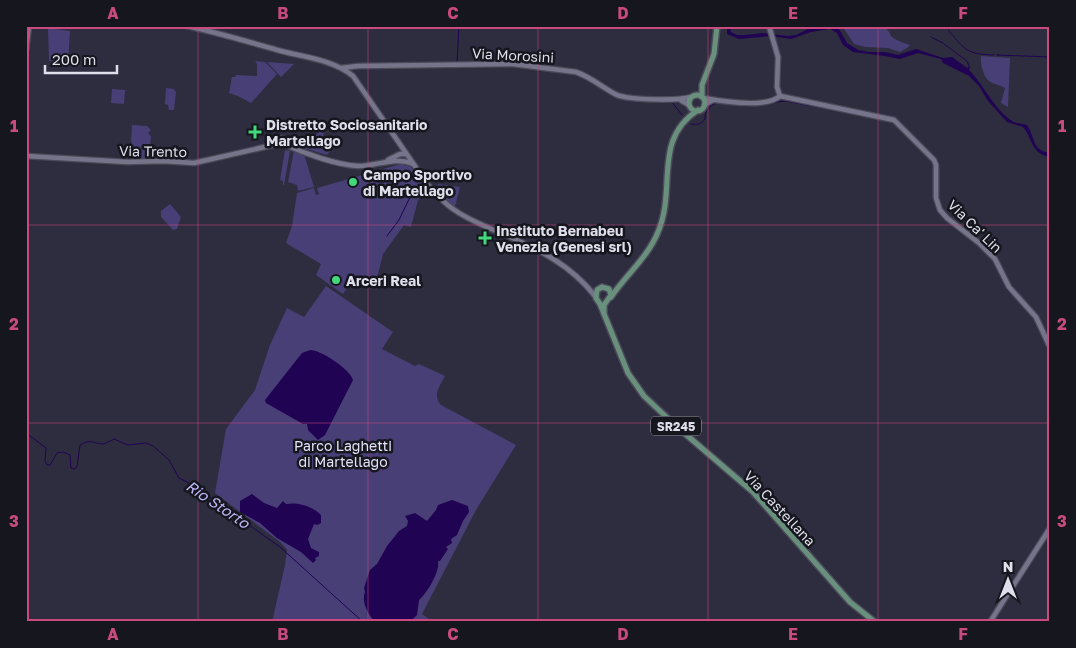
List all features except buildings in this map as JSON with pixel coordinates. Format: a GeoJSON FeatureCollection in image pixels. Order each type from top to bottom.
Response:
{"type":"FeatureCollection","features":[{"type":"Feature","properties":{"kind":"main road"},"geometry":{"type":"LineString","coordinates":[[686,117],[692,96],[702,85],[714,54],[717,26]]}},
{"type":"Feature","properties":{"kind":"main road"},"geometry":{"type":"LineString","coordinates":[[604,312],[604,305],[619,284],[643,258],[660,230],[666,201],[670,149],[676,130],[686,117],[704,105],[702,85]]}},
{"type":"Feature","properties":{"kind":"main road"},"geometry":{"type":"LineString","coordinates":[[692,96],[702,97]]}},
{"type":"Feature","properties":{"kind":"main road"},"geometry":{"type":"LineString","coordinates":[[689,105],[693,109],[698,110]]}},
{"type":"Feature","properties":{"kind":"main road"},"geometry":{"type":"LineString","coordinates":[[609,299],[602,302],[597,299],[596,292],[598,288],[612,288],[619,284]]}},
{"type":"Feature","properties":{"kind":"main road"},"geometry":{"type":"LineString","coordinates":[[607,288],[610,291],[609,299]]}},
{"type":"Feature","properties":{"kind":"main road","name":"Via Castellana"},"geometry":{"type":"LineString","coordinates":[[597,299],[628,373],[648,401],[753,492],[850,602],[876,622]]}},
{"type":"Feature","properties":{"kind":"street"},"geometry":{"type":"LineString","coordinates":[[26,50],[29,26]]}},
{"type":"Feature","properties":{"kind":"street","name":"Via Castellana"},"geometry":{"type":"LineString","coordinates":[[187,26],[341,68],[353,76],[428,186],[452,209],[470,220],[532,247],[562,263],[587,286],[597,299]]}},
{"type":"Feature","properties":{"kind":"street"},"geometry":{"type":"LineString","coordinates":[[702,97],[715,100],[763,102],[777,99],[780,96],[777,86],[778,56],[769,26]]}},
{"type":"Feature","properties":{"kind":"street","name":"Via Morosini"},"geometry":{"type":"LineString","coordinates":[[341,68],[452,64],[519,65],[583,74],[612,92],[625,97],[678,100],[692,96]]}},
{"type":"Feature","properties":{"kind":"street","name":"Via Ca' Lin"},"geometry":{"type":"LineString","coordinates":[[780,96],[880,116],[896,122],[934,160],[936,168],[936,198],[940,210],[995,259],[1009,287],[1036,317],[1050,348]]}},
{"type":"Feature","properties":{"kind":"street","name":"Via Morosini"},"geometry":{"type":"LineString","coordinates":[[678,100],[689,105]]}},
{"type":"Feature","properties":{"kind":"street"},"geometry":{"type":"LineString","coordinates":[[704,105],[715,100]]}},
{"type":"Feature","properties":{"kind":"street","name":"Via Trento"},"geometry":{"type":"LineString","coordinates":[[26,156],[128,162],[164,161],[194,163],[278,144],[282,138],[286,140],[286,145],[344,164],[365,166],[387,162]]}},
{"type":"Feature","properties":{"kind":"street"},"geometry":{"type":"LineString","coordinates":[[397,156],[399,143]]}},
{"type":"Feature","properties":{"kind":"street"},"geometry":{"type":"LineString","coordinates":[[387,162],[397,156],[406,154]]}},
{"type":"Feature","properties":{"kind":"street"},"geometry":{"type":"LineString","coordinates":[[400,160],[406,154]]}},
{"type":"Feature","properties":{"kind":"street"},"geometry":{"type":"LineString","coordinates":[[387,162],[400,160],[413,164]]}},
{"type":"Feature","properties":{"kind":"street"},"geometry":{"type":"LineString","coordinates":[[587,286],[598,288]]}},
{"type":"Feature","properties":{"kind":"street"},"geometry":{"type":"LineString","coordinates":[[990,622],[1050,528]]}},
{"type":"Feature","properties":{"kind":"green space"},"geometry":{"type":"Polygon","coordinates":[[[842,26],[884,27],[892,37],[910,45],[900,52],[888,48],[865,47],[854,44],[842,26]]]}},
{"type":"Feature","properties":{"kind":"green space"},"geometry":{"type":"Polygon","coordinates":[[[48,28],[70,31],[68,64],[49,61],[48,28]]]}},
{"type":"Feature","properties":{"kind":"green space"},"geometry":{"type":"Polygon","coordinates":[[[981,56],[1010,58],[1008,107],[1001,103],[1005,88],[987,79],[982,69],[981,56]]]}},
{"type":"Feature","properties":{"kind":"green space"},"geometry":{"type":"Polygon","coordinates":[[[255,61],[265,62],[277,74],[251,103],[229,93],[232,77],[236,75],[257,76],[257,64],[255,61]]]}},
{"type":"Feature","properties":{"kind":"green space"},"geometry":{"type":"Polygon","coordinates":[[[267,62],[294,64],[281,77],[267,62]]]}},
{"type":"Feature","properties":{"kind":"green space"},"geometry":{"type":"Polygon","coordinates":[[[166,88],[174,89],[176,92],[174,110],[169,110],[168,105],[165,104],[166,88]]]}},
{"type":"Feature","properties":{"kind":"green space"},"geometry":{"type":"Polygon","coordinates":[[[112,89],[125,90],[124,104],[111,103],[112,89]]]}},
{"type":"Feature","properties":{"kind":"green space"},"geometry":{"type":"Polygon","coordinates":[[[132,125],[147,126],[151,130],[148,133],[151,136],[149,159],[133,159],[132,125]]]}},
{"type":"Feature","properties":{"kind":"green space"},"geometry":{"type":"Polygon","coordinates":[[[325,125],[323,138],[333,147],[327,155],[303,148],[318,133],[320,134],[318,132],[325,125]]]}},
{"type":"Feature","properties":{"kind":"green space"},"geometry":{"type":"Polygon","coordinates":[[[285,150],[290,151],[283,185],[283,181],[280,180],[285,150]]]}},
{"type":"Feature","properties":{"kind":"green space"},"geometry":{"type":"Polygon","coordinates":[[[294,150],[304,154],[314,187],[298,191],[297,185],[288,182],[294,150]]]}},
{"type":"Feature","properties":{"kind":"green space"},"geometry":{"type":"Polygon","coordinates":[[[401,164],[411,167],[432,194],[423,193],[418,200],[411,227],[404,225],[383,254],[375,286],[363,282],[362,285],[352,281],[343,294],[316,275],[321,264],[286,243],[292,226],[297,193],[314,188],[316,195],[319,194],[317,188],[401,164]]]}},
{"type":"Feature","properties":{"kind":"green space"},"geometry":{"type":"Polygon","coordinates":[[[438,184],[460,187],[455,207],[437,191],[438,184]]]}},
{"type":"Feature","properties":{"kind":"green space"},"geometry":{"type":"Polygon","coordinates":[[[170,204],[181,217],[177,229],[173,230],[161,217],[161,211],[170,204]]]}},
{"type":"Feature","properties":{"kind":"green space","name":"Parco Laghetti di Martellago"},"geometry":{"type":"Polygon","coordinates":[[[326,286],[393,332],[382,349],[415,366],[419,364],[445,376],[437,394],[441,405],[516,445],[476,510],[422,614],[433,622],[272,622],[287,550],[280,542],[215,493],[226,429],[255,390],[270,345],[287,308],[304,317],[326,286]]]}},
{"type":"Feature","properties":{"kind":"shaded area"},"geometry":{"type":"Polygon","coordinates":[[[727,26],[730,26],[731,32],[737,35],[762,33],[788,36],[796,35],[810,28],[835,26],[839,29],[847,43],[858,50],[898,55],[916,49],[943,58],[952,57],[967,68],[970,66],[969,70],[999,110],[1014,122],[1027,125],[1037,146],[1050,153],[1050,157],[1039,153],[1023,127],[1007,122],[969,76],[943,63],[941,59],[918,53],[900,59],[853,52],[843,45],[837,33],[830,29],[811,32],[791,39],[771,36],[739,39],[727,34],[727,26]]]}},
{"type":"Feature","properties":{"kind":"shaded area"},"geometry":{"type":"Polygon","coordinates":[[[310,350],[321,353],[334,361],[347,371],[353,380],[325,435],[318,440],[308,430],[307,424],[303,424],[266,403],[265,400],[302,353],[310,350]]]}},
{"type":"Feature","properties":{"kind":"shaded area"},"geometry":{"type":"Polygon","coordinates":[[[252,494],[264,503],[277,508],[283,501],[286,504],[305,505],[321,515],[321,523],[314,524],[308,539],[311,548],[319,552],[319,556],[315,558],[316,560],[313,563],[301,552],[277,538],[260,523],[240,512],[240,501],[252,494]]]}},
{"type":"Feature","properties":{"kind":"shaded area"},"geometry":{"type":"Polygon","coordinates":[[[452,500],[468,506],[469,512],[457,535],[451,539],[452,543],[446,547],[448,549],[440,561],[438,561],[437,571],[432,582],[419,600],[417,615],[413,619],[414,622],[375,622],[368,612],[364,600],[364,588],[370,570],[377,564],[387,546],[399,531],[407,526],[408,521],[405,516],[415,513],[427,521],[438,505],[452,500]]]}},
{"type":"Feature","properties":{"kind":"waterway"},"geometry":{"type":"LineString","coordinates":[[457,62],[459,26]]}},
{"type":"Feature","properties":{"kind":"waterway"},"geometry":{"type":"LineString","coordinates":[[947,26],[949,30]]}},
{"type":"Feature","properties":{"kind":"waterway"},"geometry":{"type":"LineString","coordinates":[[949,31],[968,50],[978,54],[994,55]]}},
{"type":"Feature","properties":{"kind":"waterway"},"geometry":{"type":"LineString","coordinates":[[931,37],[943,43]]}},
{"type":"Feature","properties":{"kind":"waterway"},"geometry":{"type":"LineString","coordinates":[[944,44],[967,61],[969,66]]}},
{"type":"Feature","properties":{"kind":"waterway"},"geometry":{"type":"LineString","coordinates":[[997,55],[1050,57]]}},
{"type":"Feature","properties":{"kind":"waterway"},"geometry":{"type":"LineString","coordinates":[[502,66],[521,67]]}},
{"type":"Feature","properties":{"kind":"waterway"},"geometry":{"type":"LineString","coordinates":[[590,81],[610,94]]}},
{"type":"Feature","properties":{"kind":"waterway"},"geometry":{"type":"LineString","coordinates":[[666,101],[672,102],[682,115]]}},
{"type":"Feature","properties":{"kind":"waterway"},"geometry":{"type":"LineString","coordinates":[[768,103],[786,101],[811,106]]}},
{"type":"Feature","properties":{"kind":"waterway"},"geometry":{"type":"LineString","coordinates":[[691,124],[702,122],[708,109],[717,103]]}},
{"type":"Feature","properties":{"kind":"waterway"},"geometry":{"type":"LineString","coordinates":[[813,106],[874,118]]}},
{"type":"Feature","properties":{"kind":"waterway"},"geometry":{"type":"LineString","coordinates":[[934,182],[936,206],[942,216],[961,231]]}},
{"type":"Feature","properties":{"kind":"waterway"},"geometry":{"type":"LineString","coordinates":[[387,236],[399,220],[412,193],[416,192]]}},
{"type":"Feature","properties":{"kind":"waterway"},"geometry":{"type":"LineString","coordinates":[[424,195],[432,195]]}},
{"type":"Feature","properties":{"kind":"waterway"},"geometry":{"type":"LineString","coordinates":[[972,240],[994,261]]}},
{"type":"Feature","properties":{"kind":"waterway"},"geometry":{"type":"LineString","coordinates":[[1001,276],[1007,290],[1025,308]]}},
{"type":"Feature","properties":{"kind":"waterway","name":"Rio Storto"},"geometry":{"type":"LineString","coordinates":[[26,433],[46,448],[45,461],[47,465],[50,465],[57,453],[63,452],[70,455],[71,468],[74,469],[77,467],[80,445],[87,442],[104,444],[114,439],[128,445],[146,443],[153,446],[169,460],[179,478],[193,485],[280,547],[363,622]]}},
{"type":"Feature","properties":{"kind":"place","name":"Distretto Sociosanitario Martellago"},"geometry":{"type":"Point","coordinates":[255,132]}},
{"type":"Feature","properties":{"kind":"place","name":"Campo Sportivo di Martellago"},"geometry":{"type":"Point","coordinates":[353,182]}},
{"type":"Feature","properties":{"kind":"place","name":"Instituto Bernabeu Venezia (Genesi srl)"},"geometry":{"type":"Point","coordinates":[485,238]}},
{"type":"Feature","properties":{"kind":"place","name":"Arceri Real"},"geometry":{"type":"Point","coordinates":[336,280]}}]}
